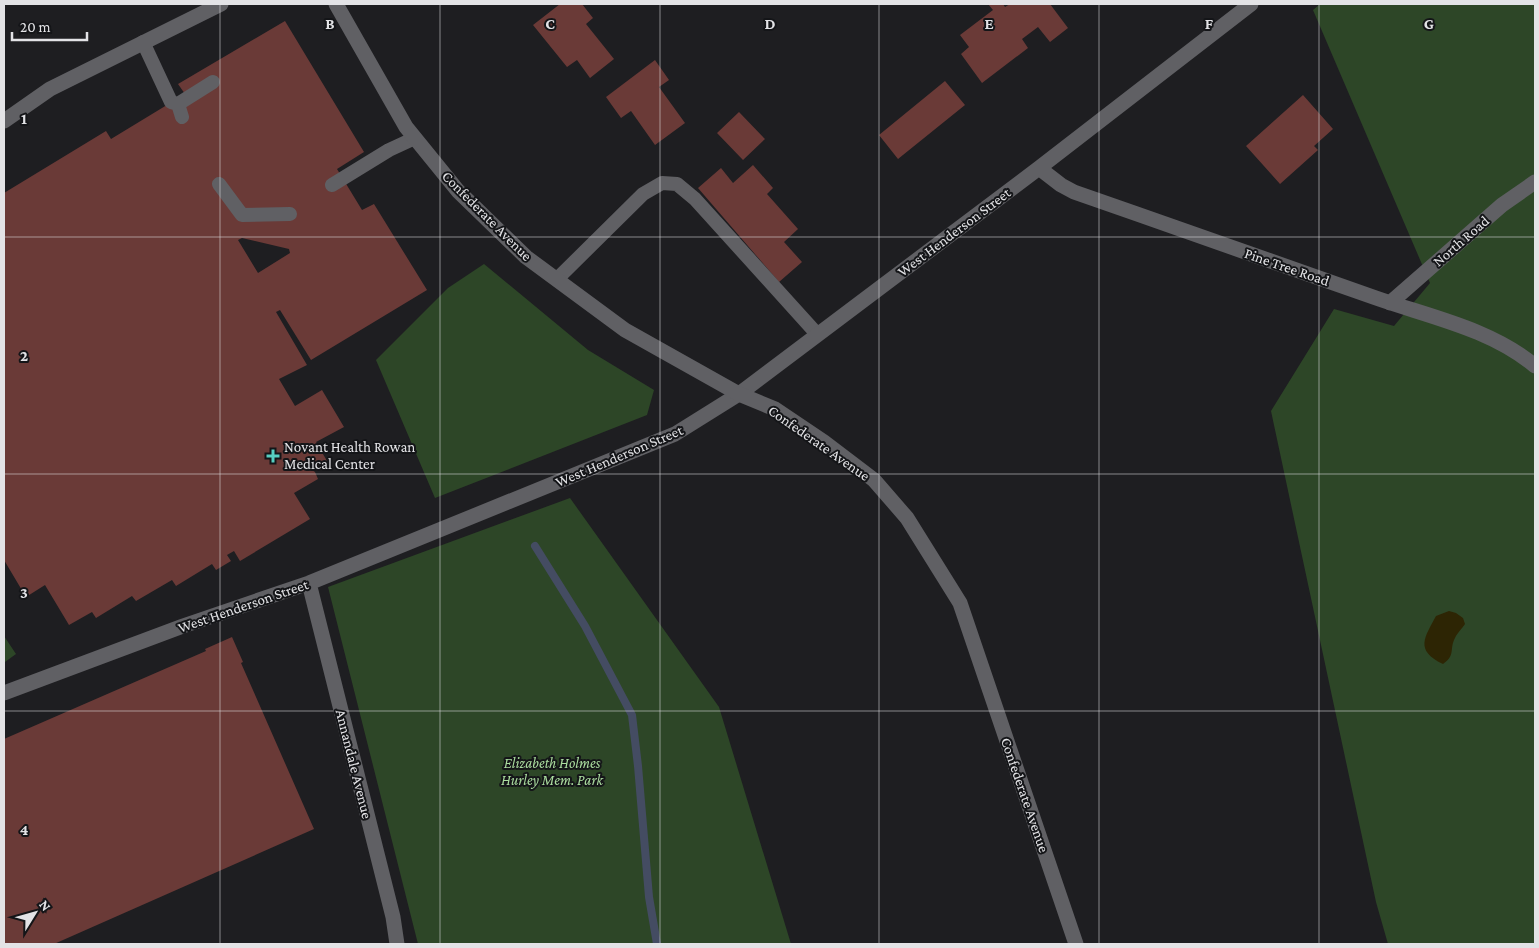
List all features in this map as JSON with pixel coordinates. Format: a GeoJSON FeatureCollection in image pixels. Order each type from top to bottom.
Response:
{"type":"FeatureCollection","features":[{"type":"Feature","properties":{"kind":"street"},"geometry":{"type":"LineString","coordinates":[[4,121],[50,89],[221,4]]}},
{"type":"Feature","properties":{"kind":"street","name":"Confederate Avenue"},"geometry":{"type":"LineString","coordinates":[[336,4],[406,127],[458,191],[526,257],[625,330],[739,394],[775,409],[824,442],[874,480],[907,518],[960,604],[1076,944]]}},
{"type":"Feature","properties":{"kind":"street","name":"West Henderson Street"},"geometry":{"type":"LineString","coordinates":[[4,693],[183,626],[310,583],[675,434],[739,394],[1040,168],[1251,4]]}},
{"type":"Feature","properties":{"kind":"street","name":"Pine Tree Road"},"geometry":{"type":"LineString","coordinates":[[1040,168],[1056,182],[1074,192],[1455,324],[1498,341],[1535,366]]}},
{"type":"Feature","properties":{"kind":"street","name":"North Road"},"geometry":{"type":"LineString","coordinates":[[1390,303],[1502,205],[1535,182]]}},
{"type":"Feature","properties":{"kind":"street","name":"Annandale Avenue"},"geometry":{"type":"LineString","coordinates":[[310,583],[397,944]]}},
{"type":"Feature","properties":{"kind":"lane"},"geometry":{"type":"LineString","coordinates":[[143,42],[171,102],[180,110],[213,82]]}},
{"type":"Feature","properties":{"kind":"lane"},"geometry":{"type":"LineString","coordinates":[[332,185],[389,150],[415,138]]}},
{"type":"Feature","properties":{"kind":"lane"},"geometry":{"type":"LineString","coordinates":[[557,280],[643,194],[662,183],[677,184],[695,199],[817,334]]}},
{"type":"Feature","properties":{"kind":"lane"},"geometry":{"type":"LineString","coordinates":[[219,184],[242,215],[290,214]]}},
{"type":"Feature","properties":{"kind":"green space"},"geometry":{"type":"Polygon","coordinates":[[[1320,4],[1535,4],[1535,944],[1388,944],[1376,902],[1271,411],[1334,309],[1394,326],[1430,283],[1313,10],[1320,4]]]}},
{"type":"Feature","properties":{"kind":"green space"},"geometry":{"type":"Polygon","coordinates":[[[484,264],[588,350],[654,390],[647,415],[435,498],[376,360],[448,288],[484,264]]]}},
{"type":"Feature","properties":{"kind":"green space","name":"Elizabeth Holmes Hurley Mem. Park"},"geometry":{"type":"Polygon","coordinates":[[[570,498],[719,707],[791,944],[418,944],[328,587],[570,498]]]}},
{"type":"Feature","properties":{"kind":"green space"},"geometry":{"type":"Polygon","coordinates":[[[4,636],[16,654],[5,662],[4,661],[4,636]]]}},
{"type":"Feature","properties":{"kind":"sand"},"geometry":{"type":"Polygon","coordinates":[[[1449,611],[1463,618],[1465,624],[1453,642],[1450,658],[1443,664],[1428,654],[1424,643],[1428,630],[1436,616],[1449,611]]]}},
{"type":"Feature","properties":{"kind":"building"},"geometry":{"type":"Polygon","coordinates":[[[560,4],[582,4],[593,18],[586,24],[614,59],[590,78],[577,60],[567,67],[533,25],[560,4]]]}},
{"type":"Feature","properties":{"kind":"building"},"geometry":{"type":"Polygon","coordinates":[[[988,4],[1003,4],[1005,7],[1010,4],[1050,4],[1068,28],[1050,42],[1038,27],[1022,39],[1028,48],[982,83],[961,54],[969,47],[960,35],[993,10],[988,4]]]}},
{"type":"Feature","properties":{"kind":"building"},"geometry":{"type":"Polygon","coordinates":[[[285,21],[364,152],[337,169],[362,210],[374,204],[427,290],[311,360],[280,310],[276,312],[307,365],[279,379],[295,406],[322,390],[344,427],[316,442],[327,461],[312,470],[318,479],[294,493],[310,519],[240,561],[234,551],[227,555],[231,561],[216,570],[212,564],[176,586],[172,580],[136,601],[132,596],[96,618],[92,612],[69,625],[45,585],[26,597],[4,560],[4,193],[106,131],[111,139],[185,94],[178,84],[285,21]],[[242,238],[238,240],[258,273],[290,253],[289,249],[242,238]]]}},
{"type":"Feature","properties":{"kind":"building"},"geometry":{"type":"Polygon","coordinates":[[[655,60],[669,80],[659,87],[685,123],[655,145],[631,111],[621,118],[606,97],[655,60]]]}},
{"type":"Feature","properties":{"kind":"building"},"geometry":{"type":"Polygon","coordinates":[[[945,81],[965,105],[898,159],[879,135],[945,81]]]}},
{"type":"Feature","properties":{"kind":"building"},"geometry":{"type":"Polygon","coordinates":[[[1303,95],[1333,129],[1314,146],[1318,150],[1280,184],[1246,146],[1303,95]]]}},
{"type":"Feature","properties":{"kind":"building"},"geometry":{"type":"Polygon","coordinates":[[[739,112],[765,139],[743,160],[717,133],[739,112]]]}},
{"type":"Feature","properties":{"kind":"building"},"geometry":{"type":"Polygon","coordinates":[[[753,165],[773,188],[767,194],[798,229],[784,242],[802,262],[779,282],[698,188],[721,168],[733,183],[753,165]]]}},
{"type":"Feature","properties":{"kind":"building"},"geometry":{"type":"Polygon","coordinates":[[[232,637],[243,662],[241,663],[314,829],[54,944],[4,944],[4,739],[206,651],[205,649],[232,637]]]}},
{"type":"Feature","properties":{"kind":"waterway"},"geometry":{"type":"LineString","coordinates":[[535,546],[585,626],[632,715],[649,897],[657,944]]}},
{"type":"Feature","properties":{"kind":"place","name":"Novant Health Rowan Medical Center"},"geometry":{"type":"Point","coordinates":[273,456]}}]}
